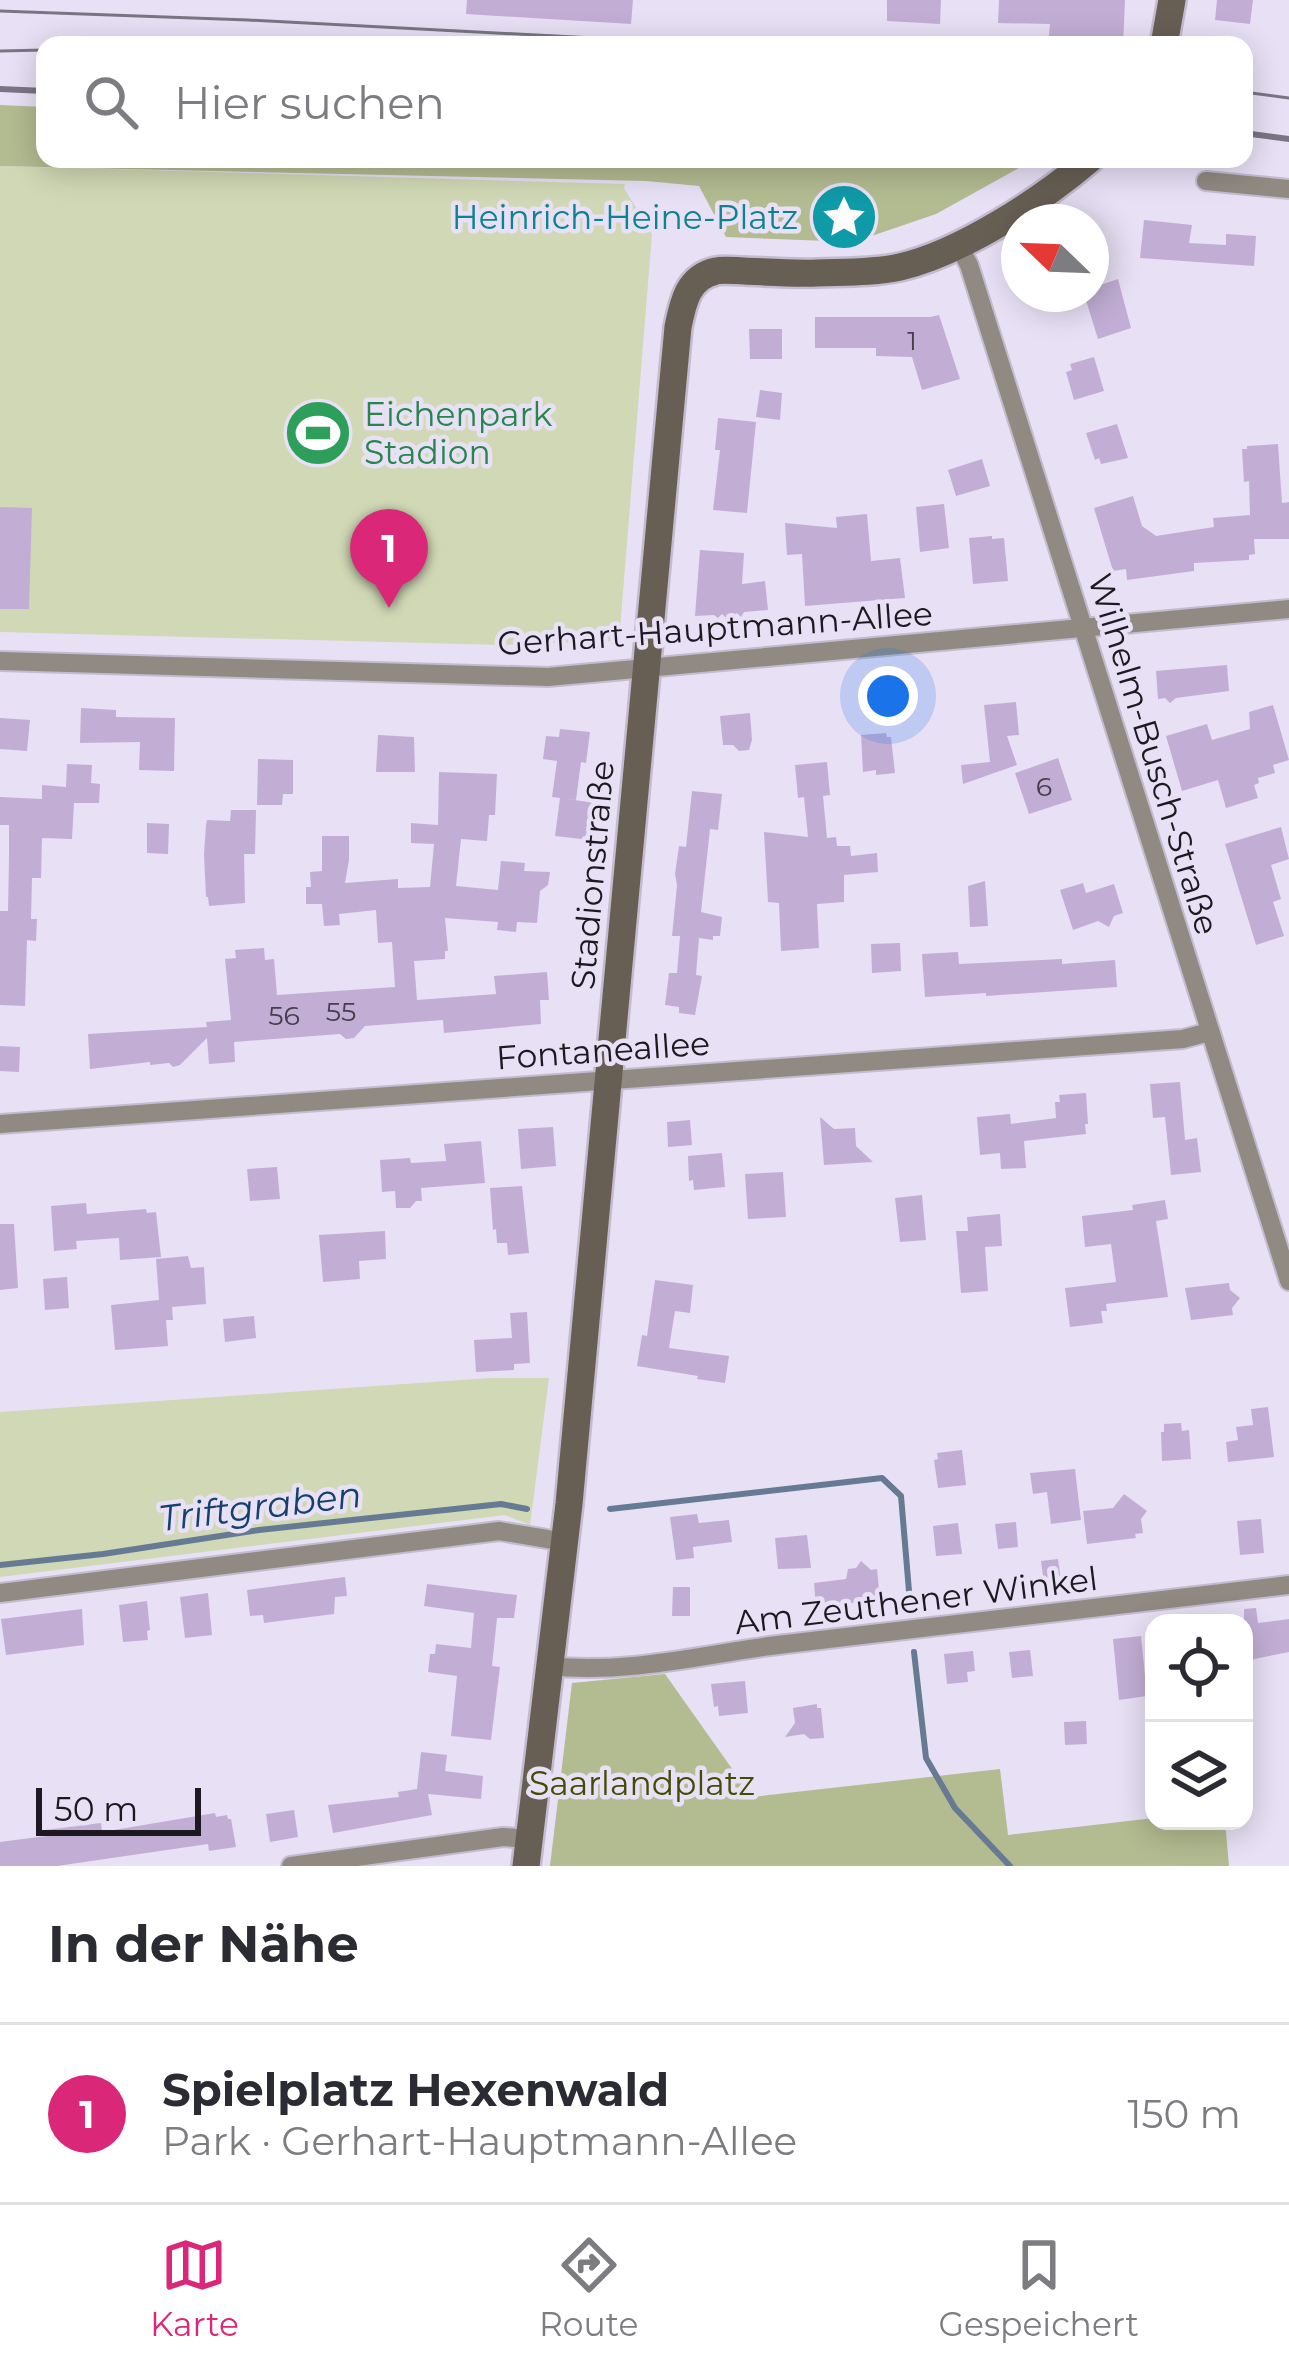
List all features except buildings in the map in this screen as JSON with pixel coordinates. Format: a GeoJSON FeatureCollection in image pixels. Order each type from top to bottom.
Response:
{"type":"FeatureCollection","features":[{"type":"Feature","properties":{"kind":"street"},"geometry":{"type":"LineString","coordinates":[[1166,36],[1172,0]]}},
{"type":"Feature","properties":{"kind":"street"},"geometry":{"type":"LineString","coordinates":[[959,246],[1079,168]]}},
{"type":"Feature","properties":{"kind":"street"},"geometry":{"type":"LineString","coordinates":[[1206,181],[1289,189]]}},
{"type":"Feature","properties":{"kind":"street","name":"Stadionstraße"},"geometry":{"type":"LineString","coordinates":[[527,1852],[569,1504],[683,300],[697,280],[717,270],[869,271],[896,268],[959,246]]}},
{"type":"Feature","properties":{"kind":"street","name":"Wilhelm-Busch-Straße"},"geometry":{"type":"LineString","coordinates":[[959,246],[971,269],[1289,1281]]}},
{"type":"Feature","properties":{"kind":"street","name":"Gerhart-Hauptmann-Allee"},"geometry":{"type":"LineString","coordinates":[[0,662],[548,676],[1289,608]]}},
{"type":"Feature","properties":{"kind":"street","name":"Fontaneallee"},"geometry":{"type":"LineString","coordinates":[[0,1124],[1183,1039],[1209,1032]]}},
{"type":"Feature","properties":{"kind":"street"},"geometry":{"type":"LineString","coordinates":[[0,1593],[499,1532],[565,1543]]}},
{"type":"Feature","properties":{"kind":"street","name":"Am Zeuthener Winkel"},"geometry":{"type":"LineString","coordinates":[[549,1666],[633,1666],[1289,1585]]}},
{"type":"Feature","properties":{"kind":"street"},"geometry":{"type":"LineString","coordinates":[[291,1866],[502,1837],[527,1852]]}},
{"type":"Feature","properties":{"kind":"green space","name":"Heinrich-Heine-Platz"},"geometry":{"type":"Polygon","coordinates":[[[0,105],[36,107],[36,167],[0,166],[0,105]]]}},
{"type":"Feature","properties":{"kind":"green space","name":"Eichenpark Stadion"},"geometry":{"type":"Polygon","coordinates":[[[0,166],[625,184],[652,234],[619,641],[502,645],[0,632],[0,166]]]}},
{"type":"Feature","properties":{"kind":"green space","name":"Heinrich-Heine-Platz"},"geometry":{"type":"Polygon","coordinates":[[[86,168],[1019,168],[936,214],[854,242],[726,237],[699,186],[86,168]]]}},
{"type":"Feature","properties":{"kind":"green space"},"geometry":{"type":"Polygon","coordinates":[[[490,1378],[549,1378],[530,1525],[505,1515],[0,1577],[0,1412],[490,1378]]]}},
{"type":"Feature","properties":{"kind":"green space","name":"Saarlandplatz"},"geometry":{"type":"Polygon","coordinates":[[[665,1674],[752,1797],[1000,1769],[1008,1835],[1145,1819],[1145,1830],[1226,1830],[1229,1866],[550,1866],[572,1683],[665,1674]]]}},
{"type":"Feature","properties":{"kind":"waterway","name":"Triftgraben"},"geometry":{"type":"LineString","coordinates":[[610,1509],[882,1478],[901,1496],[910,1603]]}},
{"type":"Feature","properties":{"kind":"waterway","name":"Triftgraben"},"geometry":{"type":"LineString","coordinates":[[0,1565],[501,1504],[527,1509]]}},
{"type":"Feature","properties":{"kind":"waterway","name":"Triftgraben"},"geometry":{"type":"LineString","coordinates":[[914,1652],[926,1758],[955,1808],[1010,1866]]}},
{"type":"Feature","properties":{"kind":"tram line"},"geometry":{"type":"LineString","coordinates":[[0,11],[555,36]]}},
{"type":"Feature","properties":{"kind":"tram line"},"geometry":{"type":"LineString","coordinates":[[0,51],[36,50]]}},
{"type":"Feature","properties":{"kind":"tram line"},"geometry":{"type":"LineString","coordinates":[[1253,93],[1289,98]]}},
{"type":"Feature","properties":{"kind":"railway"},"geometry":{"type":"LineString","coordinates":[[0,89],[36,91]]}},
{"type":"Feature","properties":{"kind":"railway"},"geometry":{"type":"LineString","coordinates":[[1253,134],[1289,139]]}},
{"type":"Feature","properties":{"kind":"place","name":"Heinrich-Heine-Platz"},"geometry":{"type":"Point","coordinates":[844,217]}},
{"type":"Feature","properties":{"kind":"place","name":"Eichenpark Stadion"},"geometry":{"type":"Point","coordinates":[318,433]}},
{"type":"Feature","properties":{"kind":"place","name":"Spielplatz Hexenwald"},"geometry":{"type":"Point","coordinates":[389,608]}}]}
